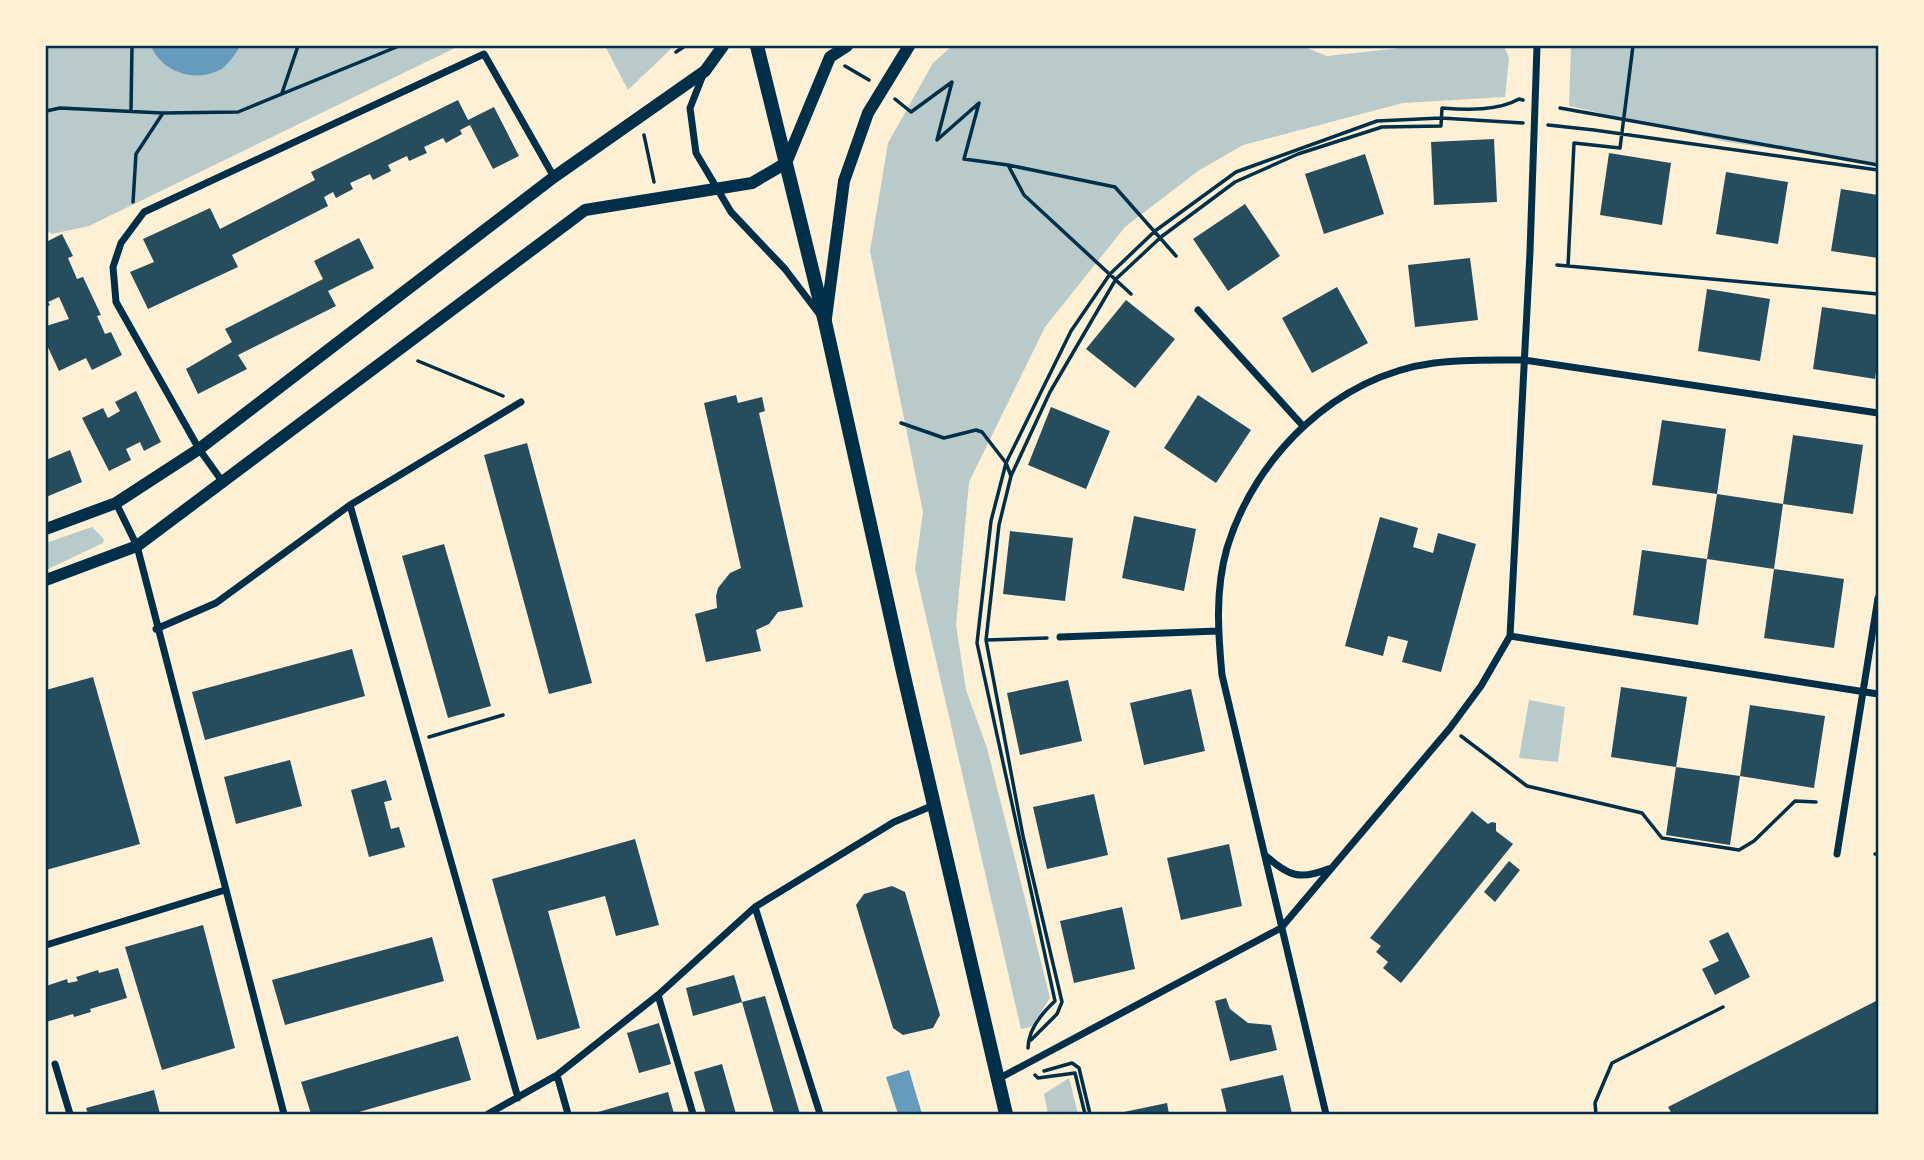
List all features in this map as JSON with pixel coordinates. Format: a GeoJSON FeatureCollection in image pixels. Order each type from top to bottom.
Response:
{"type":"FeatureCollection","features":[{"type":"Feature","properties":{"kind":"main road"},"geometry":{"type":"LineString","coordinates":[[46,529],[116,503],[199,449],[554,177],[705,71],[723,46]]}},
{"type":"Feature","properties":{"kind":"main road"},"geometry":{"type":"LineString","coordinates":[[757,46],[825,322],[998,1080],[1003,1113]]}},
{"type":"Feature","properties":{"kind":"main road"},"geometry":{"type":"LineString","coordinates":[[46,580],[136,546],[585,210],[752,183],[786,163],[831,51],[847,46]]}},
{"type":"Feature","properties":{"kind":"main road"},"geometry":{"type":"LineString","coordinates":[[825,322],[845,181],[868,113],[909,46]]}},
{"type":"Feature","properties":{"kind":"street"},"geometry":{"type":"LineString","coordinates":[[998,1080],[1281,928],[1450,728],[1481,686],[1510,636],[1537,46]]}},
{"type":"Feature","properties":{"kind":"street"},"geometry":{"type":"LineString","coordinates":[[222,481],[199,449],[117,302],[113,267],[121,243],[144,212],[484,54],[554,177]]}},
{"type":"Feature","properties":{"kind":"street"},"geometry":{"type":"LineString","coordinates":[[705,71],[690,108],[696,153],[731,212],[785,270],[825,322]]}},
{"type":"Feature","properties":{"kind":"street"},"geometry":{"type":"LineString","coordinates":[[1198,310],[1303,426]]}},
{"type":"Feature","properties":{"kind":"street"},"geometry":{"type":"LineString","coordinates":[[1326,1115],[1222,675],[1218,631],[1218,599],[1227,549],[1244,503],[1270,463],[1303,426],[1340,399],[1389,374],[1432,363],[1524,360],[1878,413]]}},
{"type":"Feature","properties":{"kind":"street"},"geometry":{"type":"LineString","coordinates":[[156,629],[216,603],[350,505],[522,402]]}},
{"type":"Feature","properties":{"kind":"street"},"geometry":{"type":"LineString","coordinates":[[116,503],[136,546],[284,1115]]}},
{"type":"Feature","properties":{"kind":"street"},"geometry":{"type":"LineString","coordinates":[[350,505],[518,1098]]}},
{"type":"Feature","properties":{"kind":"street"},"geometry":{"type":"LineString","coordinates":[[1837,854],[1878,598]]}},
{"type":"Feature","properties":{"kind":"street"},"geometry":{"type":"LineString","coordinates":[[1060,638],[1218,631]]}},
{"type":"Feature","properties":{"kind":"street"},"geometry":{"type":"LineString","coordinates":[[1510,636],[1878,694]]}},
{"type":"Feature","properties":{"kind":"street"},"geometry":{"type":"LineString","coordinates":[[488,1115],[557,1075],[658,995],[755,907],[894,822],[934,805]]}},
{"type":"Feature","properties":{"kind":"street"},"geometry":{"type":"LineString","coordinates":[[1264,854],[1279,868],[1299,876],[1311,876],[1332,867]]}},
{"type":"Feature","properties":{"kind":"street"},"geometry":{"type":"LineString","coordinates":[[46,945],[225,890]]}},
{"type":"Feature","properties":{"kind":"street"},"geometry":{"type":"LineString","coordinates":[[755,907],[820,1115]]}},
{"type":"Feature","properties":{"kind":"street"},"geometry":{"type":"LineString","coordinates":[[658,995],[693,1115]]}},
{"type":"Feature","properties":{"kind":"street"},"geometry":{"type":"LineString","coordinates":[[55,1063],[70,1115]]}},
{"type":"Feature","properties":{"kind":"street"},"geometry":{"type":"LineString","coordinates":[[557,1075],[568,1115]]}},
{"type":"Feature","properties":{"kind":"path"},"geometry":{"type":"LineString","coordinates":[[131,111],[132,46]]}},
{"type":"Feature","properties":{"kind":"path"},"geometry":{"type":"LineString","coordinates":[[282,94],[298,46]]}},
{"type":"Feature","properties":{"kind":"path"},"geometry":{"type":"LineString","coordinates":[[376,54],[378,46]]}},
{"type":"Feature","properties":{"kind":"path"},"geometry":{"type":"LineString","coordinates":[[46,111],[60,108],[163,113],[238,112],[399,46]]}},
{"type":"Feature","properties":{"kind":"path"},"geometry":{"type":"LineString","coordinates":[[676,52],[685,46]]}},
{"type":"Feature","properties":{"kind":"path"},"geometry":{"type":"LineString","coordinates":[[1568,266],[1574,143],[1620,148],[1633,46]]}},
{"type":"Feature","properties":{"kind":"path"},"geometry":{"type":"LineString","coordinates":[[882,88],[911,113],[952,82],[937,140],[979,103],[964,159],[1009,165],[1115,187],[1176,256]]}},
{"type":"Feature","properties":{"kind":"path"},"geometry":{"type":"LineString","coordinates":[[1031,1040],[1057,1014],[1062,1002],[1023,836],[986,640],[999,526],[1012,476],[1050,392],[1116,279],[1161,237],[1235,182],[1298,154],[1382,127],[1441,125],[1442,108],[1459,110],[1508,106],[1519,99],[1525,101]]}},
{"type":"Feature","properties":{"kind":"path"},"geometry":{"type":"LineString","coordinates":[[1560,108],[1878,168]]}},
{"type":"Feature","properties":{"kind":"path"},"geometry":{"type":"LineString","coordinates":[[133,205],[136,154],[163,113]]}},
{"type":"Feature","properties":{"kind":"path"},"geometry":{"type":"LineString","coordinates":[[639,117],[658,198]]}},
{"type":"Feature","properties":{"kind":"path"},"geometry":{"type":"LineString","coordinates":[[1088,1115],[1075,1073],[1038,1078],[1027,1063],[1028,1038],[1043,1012],[1055,1001],[977,643],[991,521],[1006,463],[1071,331],[1110,274],[1155,231],[1236,172],[1377,121],[1441,118],[1500,121]]}},
{"type":"Feature","properties":{"kind":"path"},"geometry":{"type":"LineString","coordinates":[[1594,130],[1878,168]]}},
{"type":"Feature","properties":{"kind":"path"},"geometry":{"type":"LineString","coordinates":[[1009,165],[1024,195],[1131,294]]}},
{"type":"Feature","properties":{"kind":"path"},"geometry":{"type":"LineString","coordinates":[[1557,265],[1878,294]]}},
{"type":"Feature","properties":{"kind":"path"},"geometry":{"type":"LineString","coordinates":[[418,361],[489,392],[522,402]]}},
{"type":"Feature","properties":{"kind":"path"},"geometry":{"type":"LineString","coordinates":[[901,423],[944,438],[976,430],[982,432],[1006,463],[1012,476]]}},
{"type":"Feature","properties":{"kind":"path"},"geometry":{"type":"LineString","coordinates":[[986,640],[1060,638]]}},
{"type":"Feature","properties":{"kind":"path"},"geometry":{"type":"LineString","coordinates":[[417,740],[503,715]]}},
{"type":"Feature","properties":{"kind":"path"},"geometry":{"type":"LineString","coordinates":[[1450,728],[1527,786],[1642,813],[1662,838],[1739,850],[1754,841],[1795,801],[1816,802]]}},
{"type":"Feature","properties":{"kind":"path"},"geometry":{"type":"LineString","coordinates":[[1596,1115],[1595,1103],[1612,1063],[1723,1007]]}},
{"type":"Feature","properties":{"kind":"path"},"geometry":{"type":"LineString","coordinates":[[1041,1073],[1072,1063],[1079,1068],[1088,1115]]}},
{"type":"Feature","properties":{"kind":"shaded area"},"geometry":{"type":"Polygon","coordinates":[[[46,46],[459,46],[89,226],[52,234],[46,230],[46,46]]]}},
{"type":"Feature","properties":{"kind":"shaded area"},"geometry":{"type":"Polygon","coordinates":[[[605,46],[674,46],[628,90],[605,46]]]}},
{"type":"Feature","properties":{"kind":"shaded area"},"geometry":{"type":"Polygon","coordinates":[[[952,46],[1302,46],[1327,56],[1419,46],[1504,46],[1509,58],[1505,97],[1403,103],[1243,145],[1198,171],[1125,227],[1045,327],[969,482],[956,625],[966,690],[987,748],[1050,998],[1031,1027],[1021,1029],[915,569],[923,512],[870,251],[888,143],[933,63],[952,46]]]}},
{"type":"Feature","properties":{"kind":"shaded area"},"geometry":{"type":"Polygon","coordinates":[[[1571,46],[1878,46],[1878,164],[1727,142],[1569,106],[1571,46]]]}},
{"type":"Feature","properties":{"kind":"shaded area"},"geometry":{"type":"Polygon","coordinates":[[[92,527],[104,539],[103,543],[46,570],[46,543],[92,527]]]}},
{"type":"Feature","properties":{"kind":"shaded area"},"geometry":{"type":"Polygon","coordinates":[[[1529,700],[1565,707],[1558,762],[1519,758],[1529,700]]]}},
{"type":"Feature","properties":{"kind":"shaded area"},"geometry":{"type":"Polygon","coordinates":[[[1069,1078],[1078,1114],[1048,1114],[1044,1094],[1069,1078]]]}},
{"type":"Feature","properties":{"kind":"water"},"geometry":{"type":"Polygon","coordinates":[[[151,46],[240,46],[223,68],[213,73],[192,75],[172,69],[163,63],[151,46]]]}},
{"type":"Feature","properties":{"kind":"water"},"geometry":{"type":"Polygon","coordinates":[[[909,1070],[922,1114],[898,1114],[886,1077],[909,1070]]]}},
{"type":"Feature","properties":{"kind":"building"},"geometry":{"type":"Polygon","coordinates":[[[458,100],[468,120],[494,107],[519,156],[493,169],[470,125],[460,130],[462,134],[446,143],[443,138],[424,147],[427,153],[409,161],[407,156],[388,165],[391,171],[373,180],[370,174],[350,183],[353,189],[336,198],[333,192],[324,197],[328,206],[232,255],[238,267],[148,309],[130,272],[154,262],[143,239],[210,208],[220,229],[315,180],[311,172],[458,100]]]}},
{"type":"Feature","properties":{"kind":"building"},"geometry":{"type":"Polygon","coordinates":[[[1494,139],[1497,202],[1434,205],[1431,142],[1494,139]]]}},
{"type":"Feature","properties":{"kind":"building"},"geometry":{"type":"Polygon","coordinates":[[[1609,153],[1671,163],[1662,225],[1600,215],[1609,153]]]}},
{"type":"Feature","properties":{"kind":"building"},"geometry":{"type":"Polygon","coordinates":[[[1365,154],[1384,214],[1324,234],[1305,174],[1365,154]]]}},
{"type":"Feature","properties":{"kind":"building"},"geometry":{"type":"Polygon","coordinates":[[[1726,172],[1788,182],[1778,244],[1716,234],[1726,172]]]}},
{"type":"Feature","properties":{"kind":"building"},"geometry":{"type":"Polygon","coordinates":[[[1841,189],[1878,195],[1878,258],[1831,251],[1841,189]]]}},
{"type":"Feature","properties":{"kind":"building"},"geometry":{"type":"Polygon","coordinates":[[[1245,204],[1280,256],[1228,291],[1193,239],[1245,204]]]}},
{"type":"Feature","properties":{"kind":"building"},"geometry":{"type":"Polygon","coordinates":[[[62,234],[73,256],[68,258],[77,279],[83,277],[101,315],[97,316],[105,334],[111,332],[122,355],[92,370],[86,358],[59,371],[46,343],[46,326],[69,319],[59,297],[48,302],[50,305],[46,307],[46,242],[62,234]]]}},
{"type":"Feature","properties":{"kind":"building"},"geometry":{"type":"Polygon","coordinates":[[[359,238],[374,268],[328,291],[336,306],[238,355],[247,369],[198,394],[186,369],[232,342],[225,329],[323,279],[314,261],[359,238]]]}},
{"type":"Feature","properties":{"kind":"building"},"geometry":{"type":"Polygon","coordinates":[[[1470,258],[1478,320],[1415,327],[1408,265],[1470,258]]]}},
{"type":"Feature","properties":{"kind":"building"},"geometry":{"type":"Polygon","coordinates":[[[1337,287],[1368,343],[1312,373],[1282,318],[1337,287]]]}},
{"type":"Feature","properties":{"kind":"building"},"geometry":{"type":"Polygon","coordinates":[[[1707,289],[1770,299],[1760,361],[1698,351],[1707,289]]]}},
{"type":"Feature","properties":{"kind":"building"},"geometry":{"type":"Polygon","coordinates":[[[1126,300],[1175,339],[1135,388],[1086,349],[1126,300]]]}},
{"type":"Feature","properties":{"kind":"building"},"geometry":{"type":"Polygon","coordinates":[[[1822,307],[1878,315],[1875,379],[1813,369],[1822,307]]]}},
{"type":"Feature","properties":{"kind":"building"},"geometry":{"type":"Polygon","coordinates":[[[136,391],[161,442],[144,451],[140,442],[126,449],[131,460],[109,471],[82,418],[103,408],[108,418],[120,411],[115,402],[136,391]]]}},
{"type":"Feature","properties":{"kind":"building"},"geometry":{"type":"Polygon","coordinates":[[[736,395],[738,403],[762,397],[765,411],[759,413],[803,607],[778,612],[769,624],[756,630],[761,651],[706,662],[695,614],[717,608],[718,588],[730,573],[741,568],[704,403],[736,395]]]}},
{"type":"Feature","properties":{"kind":"building"},"geometry":{"type":"Polygon","coordinates":[[[1198,395],[1251,430],[1216,483],[1164,448],[1198,395]]]}},
{"type":"Feature","properties":{"kind":"building"},"geometry":{"type":"Polygon","coordinates":[[[1051,407],[1110,431],[1086,489],[1028,465],[1051,407]]]}},
{"type":"Feature","properties":{"kind":"building"},"geometry":{"type":"Polygon","coordinates":[[[1662,420],[1726,429],[1717,494],[1652,485],[1662,420]]]}},
{"type":"Feature","properties":{"kind":"building"},"geometry":{"type":"Polygon","coordinates":[[[1793,435],[1863,445],[1853,514],[1783,504],[1793,435]]]}},
{"type":"Feature","properties":{"kind":"building"},"geometry":{"type":"Polygon","coordinates":[[[527,443],[592,683],[549,694],[484,455],[527,443]]]}},
{"type":"Feature","properties":{"kind":"building"},"geometry":{"type":"Polygon","coordinates":[[[70,450],[82,482],[46,497],[46,460],[70,450]]]}},
{"type":"Feature","properties":{"kind":"building"},"geometry":{"type":"Polygon","coordinates":[[[1717,494],[1783,504],[1774,569],[1707,559],[1717,494]]]}},
{"type":"Feature","properties":{"kind":"building"},"geometry":{"type":"Polygon","coordinates":[[[1134,516],[1196,529],[1184,591],[1122,578],[1134,516]]]}},
{"type":"Feature","properties":{"kind":"building"},"geometry":{"type":"Polygon","coordinates":[[[1380,517],[1418,528],[1413,547],[1433,553],[1438,533],[1476,544],[1441,672],[1402,662],[1408,641],[1388,636],[1383,656],[1345,646],[1380,517]]]}},
{"type":"Feature","properties":{"kind":"building"},"geometry":{"type":"Polygon","coordinates":[[[1010,531],[1073,538],[1065,601],[1003,594],[1010,531]]]}},
{"type":"Feature","properties":{"kind":"building"},"geometry":{"type":"Polygon","coordinates":[[[444,544],[491,706],[448,718],[402,556],[444,544]]]}},
{"type":"Feature","properties":{"kind":"building"},"geometry":{"type":"Polygon","coordinates":[[[1642,550],[1707,559],[1698,625],[1633,615],[1642,550]]]}},
{"type":"Feature","properties":{"kind":"building"},"geometry":{"type":"Polygon","coordinates":[[[1774,569],[1844,579],[1834,648],[1764,638],[1774,569]]]}},
{"type":"Feature","properties":{"kind":"building"},"geometry":{"type":"Polygon","coordinates":[[[352,649],[365,696],[205,740],[192,692],[352,649]]]}},
{"type":"Feature","properties":{"kind":"building"},"geometry":{"type":"Polygon","coordinates":[[[93,677],[140,844],[46,870],[46,690],[93,677]]]}},
{"type":"Feature","properties":{"kind":"building"},"geometry":{"type":"Polygon","coordinates":[[[1068,680],[1082,741],[1020,755],[1007,693],[1068,680]]]}},
{"type":"Feature","properties":{"kind":"building"},"geometry":{"type":"Polygon","coordinates":[[[1621,687],[1687,697],[1676,767],[1611,757],[1621,687]]]}},
{"type":"Feature","properties":{"kind":"building"},"geometry":{"type":"Polygon","coordinates":[[[1191,689],[1205,751],[1144,765],[1130,703],[1191,689]]]}},
{"type":"Feature","properties":{"kind":"building"},"geometry":{"type":"Polygon","coordinates":[[[1750,705],[1825,716],[1814,788],[1740,776],[1750,705]]]}},
{"type":"Feature","properties":{"kind":"building"},"geometry":{"type":"Polygon","coordinates":[[[290,760],[302,806],[236,824],[224,777],[290,760]]]}},
{"type":"Feature","properties":{"kind":"building"},"geometry":{"type":"Polygon","coordinates":[[[1676,767],[1740,776],[1730,845],[1666,835],[1676,767]]]}},
{"type":"Feature","properties":{"kind":"building"},"geometry":{"type":"Polygon","coordinates":[[[386,780],[392,800],[384,802],[391,829],[399,827],[405,847],[369,857],[351,790],[386,780]]]}},
{"type":"Feature","properties":{"kind":"building"},"geometry":{"type":"Polygon","coordinates":[[[1094,794],[1108,855],[1047,869],[1033,807],[1094,794]]]}},
{"type":"Feature","properties":{"kind":"building"},"geometry":{"type":"Polygon","coordinates":[[[1472,811],[1488,824],[1496,823],[1496,831],[1513,844],[1401,983],[1383,968],[1388,962],[1376,952],[1381,946],[1370,938],[1472,811]]]}},
{"type":"Feature","properties":{"kind":"building"},"geometry":{"type":"Polygon","coordinates":[[[635,839],[659,925],[616,936],[605,896],[548,911],[580,1028],[537,1040],[492,879],[635,839]]]}},
{"type":"Feature","properties":{"kind":"building"},"geometry":{"type":"Polygon","coordinates":[[[1229,844],[1242,906],[1181,920],[1167,858],[1229,844]]]}},
{"type":"Feature","properties":{"kind":"building"},"geometry":{"type":"Polygon","coordinates":[[[1509,861],[1520,870],[1495,902],[1484,892],[1509,861]]]}},
{"type":"Feature","properties":{"kind":"building"},"geometry":{"type":"Polygon","coordinates":[[[892,886],[905,892],[940,1015],[933,1028],[903,1035],[893,1028],[856,905],[864,894],[892,886]]]}},
{"type":"Feature","properties":{"kind":"building"},"geometry":{"type":"Polygon","coordinates":[[[1122,907],[1135,969],[1074,983],[1060,921],[1122,907]]]}},
{"type":"Feature","properties":{"kind":"building"},"geometry":{"type":"Polygon","coordinates":[[[203,925],[235,1048],[162,1070],[125,947],[203,925]]]}},
{"type":"Feature","properties":{"kind":"building"},"geometry":{"type":"Polygon","coordinates":[[[1728,932],[1750,977],[1715,995],[1702,969],[1719,961],[1709,941],[1728,932]]]}},
{"type":"Feature","properties":{"kind":"building"},"geometry":{"type":"Polygon","coordinates":[[[432,937],[444,981],[285,1025],[272,980],[432,937]]]}},
{"type":"Feature","properties":{"kind":"building"},"geometry":{"type":"Polygon","coordinates":[[[118,968],[127,998],[90,1009],[91,1012],[46,1022],[46,986],[67,979],[68,983],[78,981],[76,977],[98,970],[99,973],[118,968]]]}},
{"type":"Feature","properties":{"kind":"building"},"geometry":{"type":"Polygon","coordinates":[[[734,975],[742,1002],[693,1016],[686,988],[734,975]]]}},
{"type":"Feature","properties":{"kind":"building"},"geometry":{"type":"Polygon","coordinates":[[[765,996],[800,1114],[774,1114],[742,1002],[765,996]]]}},
{"type":"Feature","properties":{"kind":"building"},"geometry":{"type":"Polygon","coordinates":[[[1226,998],[1230,1009],[1248,1023],[1271,1025],[1277,1050],[1230,1061],[1215,1001],[1226,998]]]}},
{"type":"Feature","properties":{"kind":"building"},"geometry":{"type":"Polygon","coordinates":[[[1878,1000],[1878,1114],[1672,1114],[1668,1107],[1878,1000]]]}},
{"type":"Feature","properties":{"kind":"building"},"geometry":{"type":"Polygon","coordinates":[[[659,1023],[671,1064],[639,1073],[627,1033],[659,1023]]]}},
{"type":"Feature","properties":{"kind":"building"},"geometry":{"type":"Polygon","coordinates":[[[458,1036],[471,1080],[352,1114],[311,1114],[301,1082],[458,1036]]]}},
{"type":"Feature","properties":{"kind":"building"},"geometry":{"type":"Polygon","coordinates":[[[722,1064],[736,1114],[706,1114],[694,1072],[722,1064]]]}},
{"type":"Feature","properties":{"kind":"building"},"geometry":{"type":"Polygon","coordinates":[[[1283,1075],[1292,1114],[1227,1114],[1221,1089],[1283,1075]]]}},
{"type":"Feature","properties":{"kind":"building"},"geometry":{"type":"Polygon","coordinates":[[[154,1090],[160,1114],[88,1114],[86,1108],[154,1090]]]}},
{"type":"Feature","properties":{"kind":"building"},"geometry":{"type":"Polygon","coordinates":[[[668,1092],[674,1114],[591,1114],[668,1092]]]}},
{"type":"Feature","properties":{"kind":"building"},"geometry":{"type":"Polygon","coordinates":[[[1167,1103],[1169,1114],[1119,1114],[1119,1113],[1167,1103]]]}}]}
